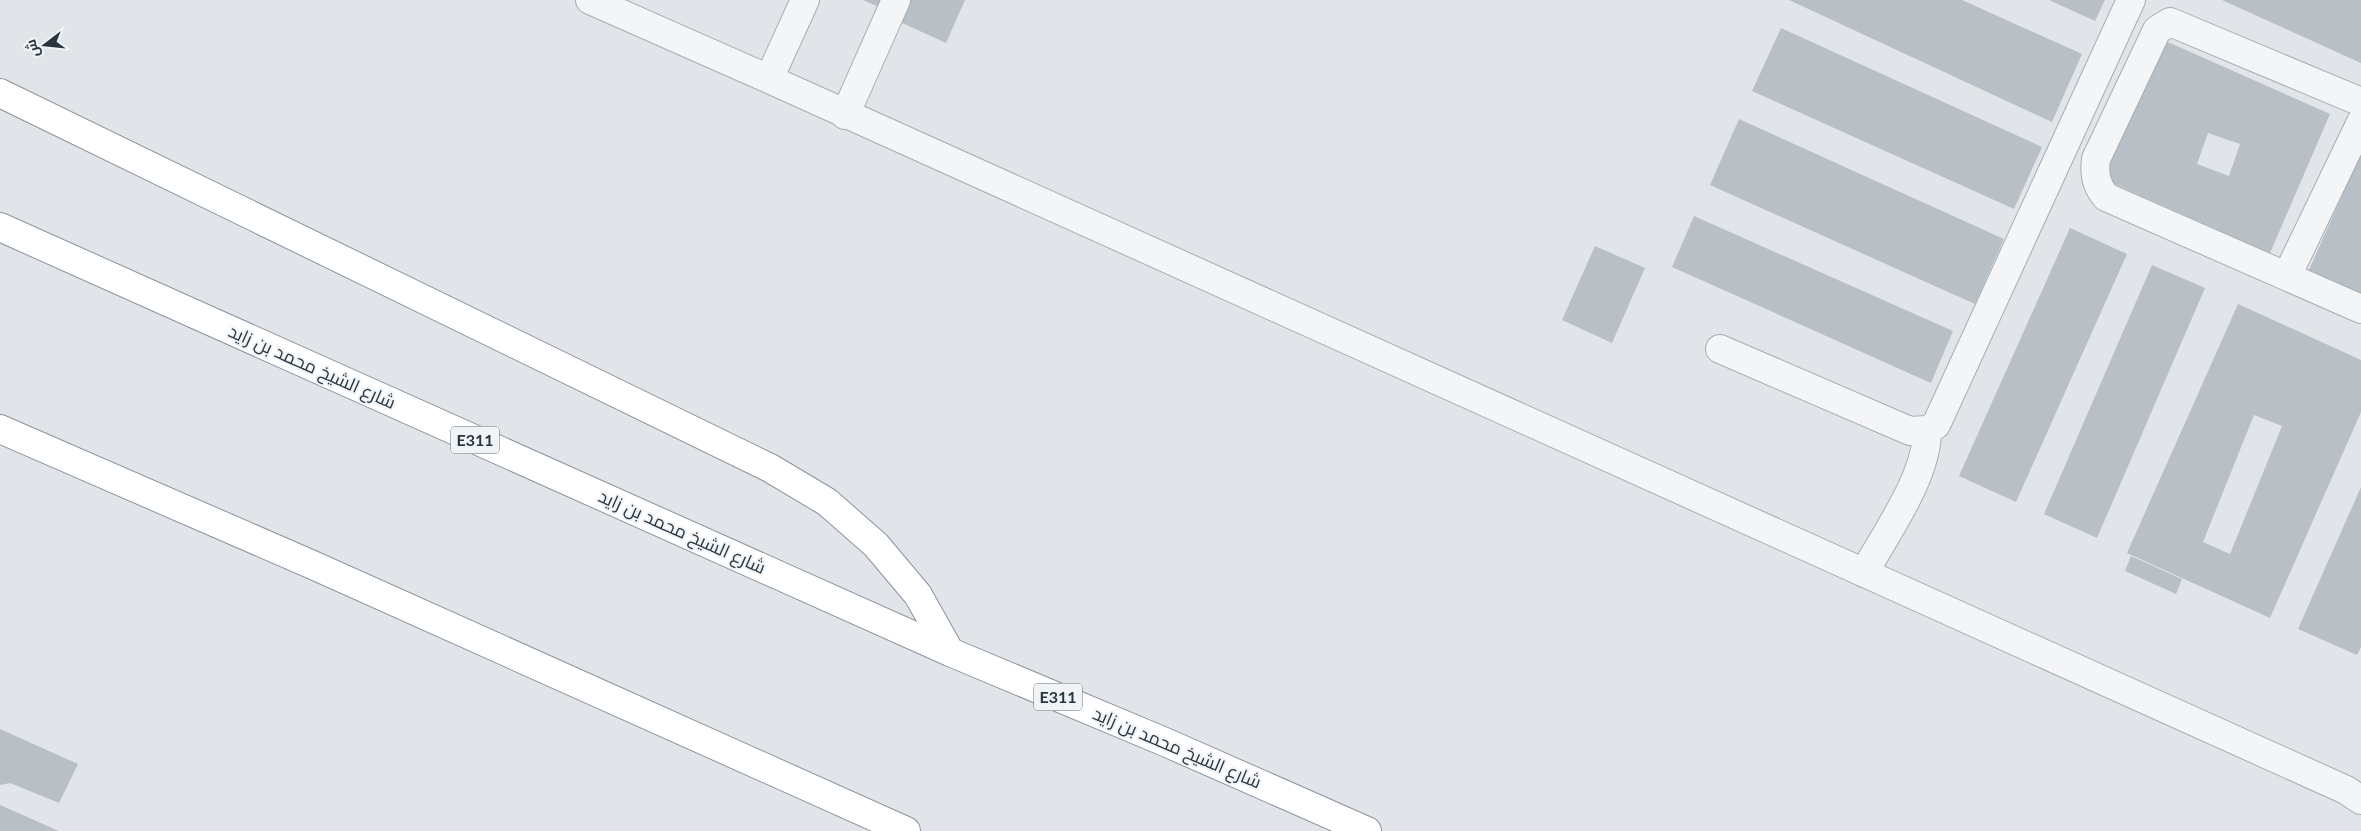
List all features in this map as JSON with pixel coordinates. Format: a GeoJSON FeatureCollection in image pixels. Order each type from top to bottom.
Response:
{"type":"FeatureCollection","features":[{"type":"Feature","properties":{"kind":"highway"},"geometry":{"type":"LineString","coordinates":[[0,93],[770,468],[827,502],[876,545],[918,595],[950,652]]}},
{"type":"Feature","properties":{"kind":"highway","name":"شارع الشيخ محمد بن زايد"},"geometry":{"type":"LineString","coordinates":[[0,227],[950,652],[1165,742],[1367,831]]}},
{"type":"Feature","properties":{"kind":"highway"},"geometry":{"type":"LineString","coordinates":[[0,429],[324,570],[906,831]]}},
{"type":"Feature","properties":{"kind":"street"},"geometry":{"type":"LineString","coordinates":[[590,0],[770,79],[845,115],[2356,795]]}},
{"type":"Feature","properties":{"kind":"street"},"geometry":{"type":"LineString","coordinates":[[770,79],[805,0]]}},
{"type":"Feature","properties":{"kind":"street"},"geometry":{"type":"LineString","coordinates":[[845,115],[896,0]]}},
{"type":"Feature","properties":{"kind":"street"},"geometry":{"type":"LineString","coordinates":[[1720,349],[1910,431],[1927,430],[1936,425],[1942,416],[2131,0]]}},
{"type":"Feature","properties":{"kind":"street"},"geometry":{"type":"LineString","coordinates":[[2361,102],[2170,22],[2157,30],[2096,159],[2094,171],[2097,184],[2106,197],[2361,309]]}},
{"type":"Feature","properties":{"kind":"street"},"geometry":{"type":"LineString","coordinates":[[2287,276],[2361,122]]}},
{"type":"Feature","properties":{"kind":"street"},"geometry":{"type":"LineString","coordinates":[[1864,572],[1918,477],[1925,456],[1927,430]]}},
{"type":"Feature","properties":{"kind":"building"},"geometry":{"type":"Polygon","coordinates":[[[863,0],[883,0],[879,7],[863,0]]]}},
{"type":"Feature","properties":{"kind":"building"},"geometry":{"type":"Polygon","coordinates":[[[910,0],[965,0],[946,43],[900,22],[910,0]]]}},
{"type":"Feature","properties":{"kind":"building"},"geometry":{"type":"Polygon","coordinates":[[[1789,0],[1962,0],[2082,54],[2052,122],[1789,0]]]}},
{"type":"Feature","properties":{"kind":"building"},"geometry":{"type":"Polygon","coordinates":[[[2049,0],[2105,0],[2095,21],[2049,0]]]}},
{"type":"Feature","properties":{"kind":"building"},"geometry":{"type":"Polygon","coordinates":[[[2222,0],[2361,0],[2361,63],[2222,0]]]}},
{"type":"Feature","properties":{"kind":"building"},"geometry":{"type":"Polygon","coordinates":[[[1781,28],[2042,147],[2014,209],[1752,91],[1781,28]]]}},
{"type":"Feature","properties":{"kind":"building"},"geometry":{"type":"Polygon","coordinates":[[[2161,39],[2330,114],[2270,253],[2101,178],[2161,39]],[[2208,133],[2197,164],[2229,176],[2240,144],[2208,133]]]}},
{"type":"Feature","properties":{"kind":"building"},"geometry":{"type":"Polygon","coordinates":[[[1739,119],[2004,239],[1975,304],[1710,185],[1739,119]]]}},
{"type":"Feature","properties":{"kind":"building"},"geometry":{"type":"Polygon","coordinates":[[[2361,153],[2361,297],[2308,272],[2361,153]]]}},
{"type":"Feature","properties":{"kind":"building"},"geometry":{"type":"Polygon","coordinates":[[[1694,216],[1953,331],[1931,383],[1672,267],[1694,216]]]}},
{"type":"Feature","properties":{"kind":"building"},"geometry":{"type":"Polygon","coordinates":[[[2070,228],[2127,254],[2016,502],[1959,476],[2070,228]]]}},
{"type":"Feature","properties":{"kind":"building"},"geometry":{"type":"Polygon","coordinates":[[[1595,246],[1645,268],[1612,343],[1562,320],[1595,246]]]}},
{"type":"Feature","properties":{"kind":"building"},"geometry":{"type":"Polygon","coordinates":[[[2152,265],[2205,288],[2097,538],[2044,514],[2152,265]]]}},
{"type":"Feature","properties":{"kind":"building"},"geometry":{"type":"Polygon","coordinates":[[[2238,304],[2361,360],[2361,412],[2270,618],[2127,553],[2238,304]],[[2254,415],[2203,542],[2230,554],[2282,426],[2254,415]]]}},
{"type":"Feature","properties":{"kind":"building"},"geometry":{"type":"Polygon","coordinates":[[[2361,487],[2361,647],[2357,655],[2298,629],[2361,487]]]}},
{"type":"Feature","properties":{"kind":"building"},"geometry":{"type":"Polygon","coordinates":[[[2131,556],[2182,579],[2176,594],[2125,571],[2131,556]]]}},
{"type":"Feature","properties":{"kind":"building"},"geometry":{"type":"Polygon","coordinates":[[[0,729],[78,764],[59,803],[10,783],[0,785],[0,729]]]}},
{"type":"Feature","properties":{"kind":"building"},"geometry":{"type":"Polygon","coordinates":[[[0,805],[59,831],[0,831],[0,805]]]}}]}
